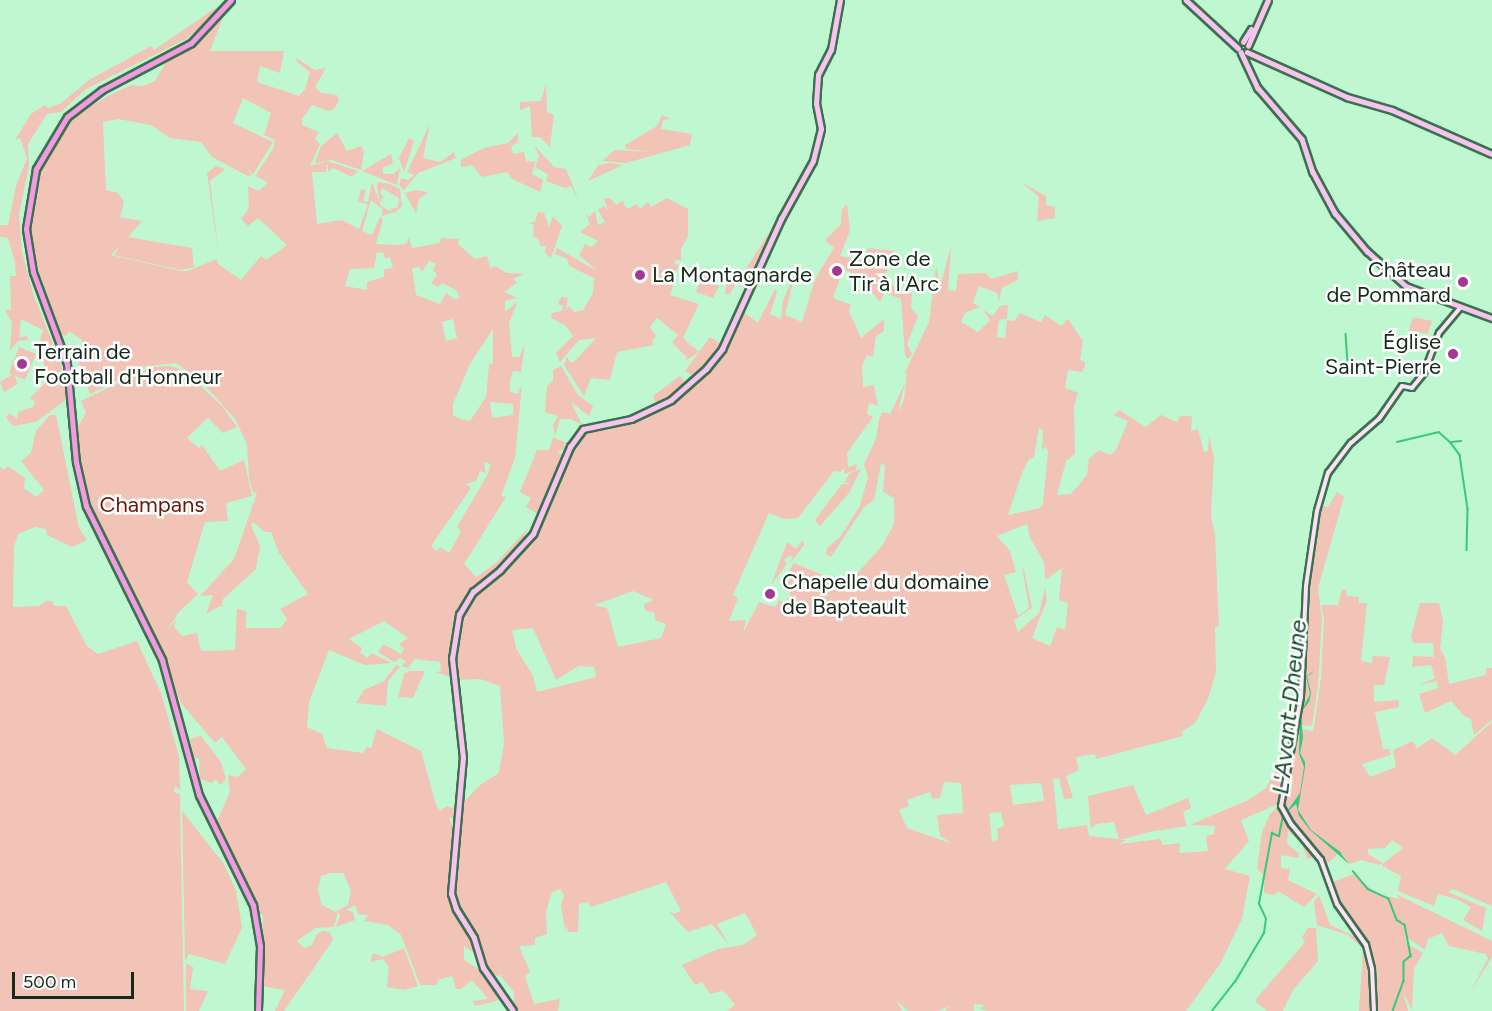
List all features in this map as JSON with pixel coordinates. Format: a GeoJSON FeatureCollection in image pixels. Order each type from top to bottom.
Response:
{"type":"FeatureCollection","features":[{"type":"Feature","properties":{"kind":"highway"},"geometry":{"type":"LineString","coordinates":[[230,0],[187,42],[80,101],[53,131],[33,168],[24,206],[25,251],[62,354],[71,403],[73,463],[84,510],[159,662],[196,796],[250,903],[257,943],[257,1011]]}},
{"type":"Feature","properties":{"kind":"main road"},"geometry":{"type":"LineString","coordinates":[[513,1011],[483,968],[474,938],[456,909],[451,894],[463,758],[454,680],[453,638],[463,606],[533,534],[579,433],[589,425],[634,418],[670,400],[706,369],[722,349],[781,219],[810,169],[821,129],[816,104],[818,75],[831,50],[840,0]]}},
{"type":"Feature","properties":{"kind":"main road"},"geometry":{"type":"LineString","coordinates":[[1186,0],[1227,38],[1261,57],[1347,97],[1392,110],[1492,154]]}},
{"type":"Feature","properties":{"kind":"main road"},"geometry":{"type":"LineString","coordinates":[[1266,0],[1244,48],[1246,62],[1258,88],[1302,139],[1313,172],[1335,213],[1367,251],[1406,286],[1492,318]]}},
{"type":"Feature","properties":{"kind":"main road"},"geometry":{"type":"LineString","coordinates":[[1374,1011],[1369,955],[1337,904],[1321,860],[1288,820],[1281,802],[1301,697],[1306,585],[1317,512],[1328,473],[1351,442],[1371,429],[1402,386],[1412,388],[1424,373],[1439,333],[1462,307]]}},
{"type":"Feature","properties":{"kind":"green space"},"geometry":{"type":"Polygon","coordinates":[[[217,7],[212,17],[186,39],[86,89],[61,112],[47,114],[28,144],[29,166],[19,214],[22,252],[34,296],[61,364],[67,399],[36,422],[13,426],[6,417],[9,413],[17,419],[18,412],[33,407],[35,402],[30,398],[47,381],[40,340],[43,330],[21,319],[19,338],[27,336],[28,340],[18,341],[10,351],[12,323],[5,310],[11,310],[10,276],[16,276],[15,262],[8,238],[0,237],[0,225],[8,225],[16,186],[27,158],[20,138],[15,140],[31,114],[45,105],[48,108],[60,104],[89,80],[151,46],[154,50],[217,7]]]}},
{"type":"Feature","properties":{"kind":"green space","name":"Champans"},"geometry":{"type":"Polygon","coordinates":[[[225,12],[210,51],[284,51],[280,73],[260,66],[257,82],[299,96],[305,89],[310,72],[297,62],[296,58],[315,70],[326,68],[315,87],[321,93],[337,95],[339,100],[334,109],[329,111],[312,105],[302,119],[302,125],[319,132],[315,139],[320,144],[310,166],[327,161],[358,171],[352,177],[333,168],[328,172],[328,163],[326,172],[312,172],[317,224],[342,220],[359,229],[368,205],[358,201],[361,189],[366,190],[363,201],[368,202],[372,182],[381,206],[392,212],[391,209],[398,207],[399,198],[382,188],[380,194],[384,196],[380,202],[377,187],[378,182],[390,184],[400,189],[402,206],[395,212],[402,218],[394,212],[382,216],[382,209],[371,200],[362,231],[372,235],[380,217],[383,219],[376,244],[399,245],[407,243],[409,237],[412,248],[440,243],[441,238],[459,239],[458,244],[475,259],[487,256],[490,268],[496,266],[506,273],[524,274],[513,279],[517,282],[505,292],[517,298],[505,301],[505,312],[518,301],[509,323],[512,357],[519,357],[525,345],[521,372],[513,371],[510,381],[510,392],[518,394],[522,384],[515,458],[501,496],[506,497],[464,564],[476,577],[497,562],[528,528],[524,536],[530,536],[461,605],[451,644],[453,678],[436,672],[441,671],[440,662],[415,659],[408,668],[402,666],[406,661],[400,658],[394,662],[378,652],[383,644],[401,654],[404,649],[399,644],[408,638],[384,621],[349,639],[362,648],[360,653],[368,658],[371,653],[392,663],[365,665],[329,650],[309,702],[307,727],[322,734],[327,748],[363,753],[367,747],[371,748],[377,729],[421,751],[436,805],[440,811],[447,806],[455,809],[455,819],[449,817],[454,831],[450,900],[478,956],[464,946],[464,960],[482,971],[499,999],[493,1002],[475,1006],[473,1001],[488,999],[472,980],[461,989],[456,989],[452,976],[438,980],[437,985],[420,985],[401,935],[388,925],[364,921],[368,915],[358,914],[355,905],[346,910],[353,912],[355,920],[336,927],[340,916],[338,911],[334,927],[315,928],[297,941],[304,948],[311,946],[317,934],[323,931],[330,932],[333,940],[284,1011],[275,1011],[285,990],[262,986],[263,915],[258,914],[213,815],[218,819],[230,792],[228,775],[238,777],[246,769],[222,737],[215,743],[181,703],[151,627],[88,505],[77,455],[77,428],[86,413],[81,401],[151,367],[170,366],[185,371],[223,407],[237,427],[223,433],[208,418],[187,438],[199,448],[202,445],[220,471],[244,460],[252,496],[226,503],[228,521],[205,522],[187,582],[198,594],[179,612],[165,633],[176,619],[174,627],[182,636],[197,633],[201,651],[235,650],[237,609],[246,611],[246,628],[281,628],[287,619],[280,609],[308,594],[279,553],[271,532],[265,532],[253,522],[251,525],[260,546],[256,569],[223,599],[222,605],[226,607],[220,606],[206,614],[213,595],[200,596],[234,559],[257,493],[253,492],[249,478],[247,444],[235,419],[201,381],[176,363],[148,366],[90,394],[76,355],[69,349],[84,350],[82,340],[69,331],[66,336],[61,334],[30,245],[32,189],[43,158],[70,118],[131,85],[143,86],[155,81],[165,64],[202,38],[225,12]],[[243,98],[233,123],[273,142],[253,174],[243,163],[252,175],[248,176],[212,157],[201,142],[170,138],[151,125],[118,119],[103,122],[106,190],[118,193],[124,202],[120,217],[142,221],[128,237],[192,248],[194,267],[181,270],[114,255],[120,246],[111,255],[181,271],[187,271],[217,259],[218,264],[241,280],[261,256],[266,260],[287,245],[258,218],[248,226],[241,219],[249,208],[248,186],[259,191],[268,182],[255,176],[273,149],[275,140],[264,135],[271,113],[243,98]],[[377,252],[374,268],[350,269],[345,286],[367,290],[367,282],[384,277],[384,269],[393,268],[390,257],[385,259],[384,253],[377,252]],[[429,261],[422,272],[419,267],[412,268],[416,295],[440,304],[446,293],[454,299],[460,298],[456,290],[442,283],[438,287],[431,283],[437,275],[433,270],[436,264],[429,261]],[[453,319],[442,322],[446,341],[457,338],[453,319]],[[493,329],[470,364],[453,404],[453,415],[470,421],[486,397],[489,364],[493,364],[493,329]],[[490,402],[492,418],[513,415],[513,404],[490,402]],[[484,462],[486,473],[480,471],[476,481],[466,484],[471,488],[431,546],[437,551],[440,547],[449,553],[461,532],[457,527],[489,472],[490,464],[484,462]],[[343,873],[321,876],[318,889],[321,904],[335,912],[348,905],[351,890],[343,873]]]}},
{"type":"Feature","properties":{"kind":"green space"},"geometry":{"type":"Polygon","coordinates":[[[546,84],[547,112],[554,115],[550,147],[540,137],[532,137],[530,106],[520,110],[520,102],[541,101],[546,84]]]}},
{"type":"Feature","properties":{"kind":"green space"},"geometry":{"type":"Polygon","coordinates":[[[662,115],[671,119],[663,120],[661,129],[692,134],[690,145],[626,163],[602,161],[615,150],[653,152],[626,149],[625,145],[657,126],[662,115]]]}},
{"type":"Feature","properties":{"kind":"green space"},"geometry":{"type":"Polygon","coordinates":[[[430,124],[423,158],[440,162],[454,152],[456,158],[418,173],[404,190],[399,185],[401,178],[408,180],[414,175],[407,172],[430,124]]]}},
{"type":"Feature","properties":{"kind":"green space"},"geometry":{"type":"Polygon","coordinates":[[[337,133],[347,151],[361,146],[364,152],[361,170],[331,160],[315,163],[321,146],[337,133]]]}},
{"type":"Feature","properties":{"kind":"green space"},"geometry":{"type":"Polygon","coordinates":[[[518,133],[518,142],[511,146],[513,154],[524,152],[526,161],[535,162],[532,174],[543,180],[540,192],[512,179],[507,172],[482,177],[472,165],[461,167],[461,160],[484,148],[508,143],[518,133]]]}},
{"type":"Feature","properties":{"kind":"green space"},"geometry":{"type":"Polygon","coordinates":[[[409,138],[414,141],[404,172],[399,158],[409,138]]]}},
{"type":"Feature","properties":{"kind":"green space"},"geometry":{"type":"Polygon","coordinates":[[[534,145],[554,167],[566,169],[579,201],[571,186],[565,188],[546,181],[548,174],[535,167],[539,156],[534,145]]]}},
{"type":"Feature","properties":{"kind":"green space"},"geometry":{"type":"Polygon","coordinates":[[[391,154],[393,164],[383,167],[383,174],[393,174],[400,168],[397,185],[362,171],[391,154]]]}},
{"type":"Feature","properties":{"kind":"green space"},"geometry":{"type":"Polygon","coordinates":[[[611,163],[623,165],[588,181],[598,165],[611,163]]]}},
{"type":"Feature","properties":{"kind":"green space"},"geometry":{"type":"Polygon","coordinates":[[[216,166],[225,169],[210,181],[219,257],[207,173],[216,166]]]}},
{"type":"Feature","properties":{"kind":"green space"},"geometry":{"type":"Polygon","coordinates":[[[1021,182],[1046,196],[1046,205],[1055,207],[1055,218],[1037,221],[1039,197],[1021,182]]]}},
{"type":"Feature","properties":{"kind":"green space"},"geometry":{"type":"Polygon","coordinates":[[[415,190],[428,192],[419,199],[416,213],[405,193],[415,190]]]}},
{"type":"Feature","properties":{"kind":"green space"},"geometry":{"type":"Polygon","coordinates":[[[610,198],[616,205],[622,201],[627,209],[637,204],[640,209],[648,202],[651,207],[667,198],[688,209],[688,236],[681,249],[681,260],[675,260],[675,264],[680,265],[671,277],[675,279],[670,295],[699,304],[683,338],[699,352],[684,362],[687,358],[672,342],[678,335],[657,318],[650,327],[656,336],[652,341],[654,345],[617,352],[610,380],[591,378],[584,396],[564,365],[567,357],[571,363],[576,360],[596,338],[579,340],[560,362],[556,353],[573,336],[565,325],[551,318],[552,313],[562,311],[563,306],[558,304],[561,297],[568,298],[565,313],[568,306],[575,312],[583,310],[593,293],[594,278],[569,266],[567,259],[555,254],[557,248],[597,271],[579,255],[585,244],[592,247],[598,241],[580,232],[590,224],[586,214],[589,217],[595,211],[598,225],[605,222],[598,210],[604,206],[608,210],[604,199],[610,198]]]}},
{"type":"Feature","properties":{"kind":"green space"},"geometry":{"type":"Polygon","coordinates":[[[847,204],[850,230],[840,256],[863,260],[868,248],[894,251],[883,282],[912,294],[911,308],[918,316],[907,344],[912,354],[908,359],[905,355],[901,299],[885,293],[880,302],[870,290],[873,277],[870,281],[843,269],[833,298],[851,305],[849,311],[861,338],[884,319],[884,331],[876,336],[873,357],[867,355],[862,365],[863,387],[874,385],[878,406],[869,403],[867,414],[873,417],[847,453],[848,467],[857,464],[856,470],[844,474],[845,467],[841,472],[834,471],[798,518],[784,519],[769,513],[733,595],[738,598],[729,621],[746,620],[743,633],[759,602],[775,607],[779,600],[786,603],[791,593],[784,590],[790,579],[786,577],[794,563],[847,585],[882,546],[894,524],[894,498],[883,492],[885,465],[881,464],[874,500],[864,507],[831,557],[826,554],[827,548],[840,537],[860,506],[868,477],[864,464],[876,439],[879,419],[882,412],[890,414],[905,383],[898,412],[904,400],[907,373],[905,372],[929,322],[936,267],[939,280],[942,280],[951,246],[948,290],[956,291],[958,274],[986,273],[991,279],[1018,271],[1018,280],[1002,288],[999,301],[997,293],[979,286],[973,303],[980,307],[965,313],[961,322],[978,332],[990,320],[983,310],[993,316],[1000,306],[1008,305],[1007,319],[999,320],[997,337],[1005,338],[1007,320],[1014,321],[1020,313],[1041,322],[1045,315],[1061,326],[1068,319],[1083,341],[1080,360],[1085,362],[1085,366],[1082,372],[1068,370],[1065,388],[1078,393],[1074,407],[1075,454],[1066,461],[1057,495],[1071,494],[1087,475],[1089,459],[1099,450],[1110,455],[1116,450],[1128,421],[1114,415],[1119,410],[1146,427],[1161,415],[1177,422],[1180,416],[1192,416],[1191,431],[1198,429],[1204,452],[1208,451],[1209,435],[1214,457],[1211,516],[1215,534],[1219,627],[1215,627],[1216,672],[1208,699],[1195,723],[1181,732],[1183,736],[1096,759],[1095,754],[1076,757],[1079,770],[1066,776],[1073,798],[1064,799],[1059,778],[1053,779],[1058,829],[1087,825],[1089,836],[1119,839],[1114,822],[1096,824],[1091,829],[1088,796],[1133,785],[1146,815],[1188,798],[1191,808],[1183,812],[1187,826],[1149,832],[1120,840],[1126,840],[1119,844],[1160,839],[1163,845],[1180,843],[1179,853],[1208,851],[1206,836],[1214,834],[1215,826],[1190,825],[1248,800],[1266,788],[1278,766],[1293,715],[1304,618],[1303,590],[1308,540],[1312,525],[1300,688],[1283,787],[1278,804],[1241,820],[1249,841],[1225,869],[1250,876],[1242,919],[1220,964],[1186,1011],[988,1011],[980,1009],[985,1005],[974,1004],[974,1011],[945,1011],[949,1006],[938,1011],[908,1011],[897,1001],[902,1011],[727,1011],[735,1005],[728,996],[722,991],[710,994],[702,982],[695,985],[682,965],[718,949],[743,945],[757,935],[745,913],[717,924],[729,945],[712,924],[688,932],[668,910],[674,914],[681,911],[666,882],[591,907],[588,902],[579,904],[578,932],[568,932],[566,924],[565,931],[561,906],[564,895],[560,889],[552,892],[546,912],[547,934],[535,938],[535,945],[519,946],[530,972],[525,976],[534,1004],[560,999],[558,1011],[514,1011],[514,992],[500,975],[492,977],[489,973],[492,967],[487,970],[478,944],[458,910],[453,894],[460,806],[480,785],[499,773],[504,743],[500,686],[480,679],[455,680],[453,645],[467,600],[537,531],[572,446],[584,429],[632,421],[685,391],[718,357],[742,311],[758,323],[775,289],[777,292],[770,314],[781,319],[783,301],[796,270],[785,315],[802,322],[815,279],[834,248],[825,240],[841,224],[842,209],[847,204]],[[1039,427],[1034,458],[1029,459],[1022,473],[1008,515],[1040,508],[1043,504],[1048,451],[1045,446],[1042,452],[1043,431],[1039,427]],[[1027,524],[997,536],[1010,551],[1016,572],[1004,575],[1018,616],[1029,608],[1022,566],[1032,608],[1014,620],[1018,632],[1039,613],[1045,588],[1047,600],[1032,638],[1050,646],[1057,627],[1065,630],[1068,603],[1059,600],[1062,568],[1045,580],[1044,562],[1030,538],[1027,524]],[[633,591],[594,605],[607,608],[618,647],[661,638],[666,624],[656,621],[654,612],[645,611],[644,604],[654,600],[633,591]],[[533,628],[512,630],[516,648],[533,676],[537,692],[596,677],[594,667],[579,666],[556,680],[533,628]],[[944,782],[940,798],[932,799],[930,792],[907,800],[909,806],[899,810],[907,828],[953,844],[940,836],[937,815],[963,813],[961,783],[944,782]],[[1041,783],[1010,785],[1013,805],[1044,801],[1041,783]],[[1001,812],[989,813],[992,841],[998,840],[997,829],[1004,826],[1001,812]]]}},
{"type":"Feature","properties":{"kind":"green space"},"geometry":{"type":"Polygon","coordinates":[[[538,212],[544,213],[549,227],[553,216],[562,226],[551,258],[545,253],[546,246],[540,246],[539,240],[533,236],[534,225],[528,223],[535,222],[538,212]]]}},
{"type":"Feature","properties":{"kind":"green space"},"geometry":{"type":"Polygon","coordinates":[[[780,215],[746,290],[740,285],[747,267],[780,215]]]}},
{"type":"Feature","properties":{"kind":"green space"},"geometry":{"type":"Polygon","coordinates":[[[706,268],[738,279],[730,294],[725,294],[727,279],[714,274],[712,282],[719,286],[713,298],[696,292],[706,268]]]}},
{"type":"Feature","properties":{"kind":"green space"},"geometry":{"type":"Polygon","coordinates":[[[1413,317],[1432,321],[1428,334],[1409,330],[1413,317]]]}},
{"type":"Feature","properties":{"kind":"green space"},"geometry":{"type":"Polygon","coordinates":[[[710,337],[722,344],[696,378],[685,371],[710,337]]]}},
{"type":"Feature","properties":{"kind":"green space","name":"Terrain de Football d'Honneur"},"geometry":{"type":"Polygon","coordinates":[[[19,347],[36,354],[25,380],[14,375],[18,384],[4,392],[0,382],[12,375],[9,373],[19,347]]]}},
{"type":"Feature","properties":{"kind":"green space"},"geometry":{"type":"Polygon","coordinates":[[[561,366],[578,395],[593,406],[589,416],[571,402],[582,425],[571,419],[560,419],[555,436],[553,425],[558,416],[545,412],[547,386],[553,381],[553,370],[561,366]]]}},
{"type":"Feature","properties":{"kind":"green space"},"geometry":{"type":"Polygon","coordinates":[[[680,376],[688,385],[657,406],[653,396],[680,376]]]}},
{"type":"Feature","properties":{"kind":"green space"},"geometry":{"type":"Polygon","coordinates":[[[50,415],[56,415],[79,528],[87,540],[72,547],[47,535],[46,529],[35,527],[18,534],[14,547],[13,607],[39,606],[46,601],[52,601],[54,606],[66,606],[87,646],[98,654],[137,641],[161,693],[179,756],[180,790],[175,786],[174,792],[180,794],[184,1011],[0,1011],[0,467],[4,470],[8,466],[25,478],[24,488],[36,497],[44,490],[21,461],[31,453],[36,431],[50,415]]]}},
{"type":"Feature","properties":{"kind":"green space"},"geometry":{"type":"Polygon","coordinates":[[[553,437],[569,444],[564,444],[565,448],[557,453],[565,454],[538,514],[526,507],[531,498],[520,492],[537,450],[549,450],[553,437]]]}},
{"type":"Feature","properties":{"kind":"green space"},"geometry":{"type":"Polygon","coordinates":[[[861,469],[849,493],[820,526],[815,520],[842,484],[852,484],[844,482],[850,473],[861,469]]]}},
{"type":"Feature","properties":{"kind":"green space"},"geometry":{"type":"Polygon","coordinates":[[[1337,492],[1344,497],[1318,588],[1322,620],[1318,686],[1312,726],[1302,725],[1302,729],[1313,731],[1314,727],[1321,677],[1324,619],[1321,605],[1338,605],[1342,590],[1346,590],[1347,596],[1359,597],[1359,603],[1367,603],[1361,661],[1372,663],[1373,656],[1390,657],[1384,685],[1374,685],[1374,702],[1399,700],[1399,707],[1375,712],[1383,749],[1389,749],[1391,755],[1362,764],[1370,777],[1396,767],[1393,750],[1413,741],[1417,748],[1432,738],[1455,755],[1492,722],[1492,906],[1453,889],[1448,892],[1486,908],[1482,931],[1463,920],[1471,907],[1456,899],[1438,894],[1434,906],[1398,891],[1401,876],[1381,865],[1403,848],[1392,840],[1385,848],[1368,849],[1368,854],[1383,863],[1379,865],[1361,860],[1350,864],[1339,853],[1326,865],[1283,809],[1302,704],[1307,583],[1320,505],[1328,507],[1337,492]]]}},
{"type":"Feature","properties":{"kind":"green space"},"geometry":{"type":"Polygon","coordinates":[[[803,540],[804,545],[793,560],[788,562],[793,559],[791,555],[784,559],[787,564],[771,585],[787,542],[796,549],[803,540]]]}},
{"type":"Feature","properties":{"kind":"green space"},"geometry":{"type":"Polygon","coordinates":[[[1420,603],[1439,603],[1443,621],[1440,649],[1445,657],[1449,684],[1486,675],[1486,668],[1492,668],[1492,720],[1474,735],[1471,719],[1464,716],[1451,701],[1425,713],[1419,694],[1438,688],[1437,681],[1418,685],[1435,678],[1431,665],[1412,667],[1413,656],[1434,657],[1433,643],[1413,643],[1411,637],[1420,603]]]}},
{"type":"Feature","properties":{"kind":"green space"},"geometry":{"type":"Polygon","coordinates":[[[396,665],[400,667],[388,681],[386,706],[356,703],[364,690],[384,681],[396,665]]]}},
{"type":"Feature","properties":{"kind":"green space"},"geometry":{"type":"Polygon","coordinates":[[[410,671],[425,671],[413,698],[398,697],[404,674],[410,671]]]}},
{"type":"Feature","properties":{"kind":"green space"},"geometry":{"type":"Polygon","coordinates":[[[201,736],[221,762],[226,779],[220,785],[216,779],[212,783],[200,779],[199,759],[194,757],[190,739],[201,736]]]}},
{"type":"Feature","properties":{"kind":"green space"},"geometry":{"type":"Polygon","coordinates":[[[1279,806],[1288,824],[1317,856],[1307,859],[1302,843],[1288,831],[1287,844],[1299,853],[1299,858],[1281,855],[1281,868],[1290,869],[1288,880],[1317,894],[1304,907],[1278,891],[1274,895],[1264,893],[1264,875],[1257,869],[1262,832],[1270,814],[1279,806]]]}},
{"type":"Feature","properties":{"kind":"green space"},"geometry":{"type":"Polygon","coordinates":[[[182,811],[224,864],[236,891],[242,928],[225,964],[189,954],[185,961],[182,811]]]}},
{"type":"Feature","properties":{"kind":"green space"},"geometry":{"type":"Polygon","coordinates":[[[1354,874],[1377,894],[1400,899],[1396,894],[1492,941],[1492,957],[1470,993],[1488,958],[1485,954],[1449,946],[1442,933],[1428,939],[1425,950],[1405,936],[1406,943],[1423,953],[1414,969],[1412,1011],[1403,991],[1408,1011],[1376,1011],[1374,983],[1378,976],[1370,950],[1340,906],[1331,883],[1354,874]]]}},
{"type":"Feature","properties":{"kind":"green space"},"geometry":{"type":"Polygon","coordinates":[[[1319,895],[1330,925],[1361,939],[1368,955],[1372,1011],[1359,1011],[1363,949],[1348,935],[1317,925],[1314,902],[1319,895]]]}},
{"type":"Feature","properties":{"kind":"green space"},"geometry":{"type":"Polygon","coordinates":[[[1308,928],[1316,928],[1318,961],[1293,990],[1283,1011],[1267,1011],[1256,1002],[1257,998],[1305,942],[1302,937],[1308,928]]]}},
{"type":"Feature","properties":{"kind":"green space"},"geometry":{"type":"Polygon","coordinates":[[[404,948],[418,986],[404,990],[387,987],[389,967],[383,959],[370,962],[373,953],[383,957],[404,948]]]}},
{"type":"Feature","properties":{"kind":"green space"},"geometry":{"type":"Polygon","coordinates":[[[186,963],[193,967],[190,989],[208,991],[199,1011],[186,1011],[186,963]]]}},
{"type":"Feature","properties":{"kind":"shaded area"},"geometry":{"type":"Polygon","coordinates":[[[1314,671],[1307,676],[1311,693],[1309,702],[1301,712],[1310,694],[1306,676],[1314,671]]]}},
{"type":"Feature","properties":{"kind":"shaded area"},"geometry":{"type":"Polygon","coordinates":[[[1301,712],[1303,738],[1300,753],[1305,767],[1298,810],[1311,830],[1343,854],[1340,853],[1349,864],[1310,830],[1299,816],[1296,804],[1285,814],[1300,793],[1304,767],[1299,754],[1301,712]]]}},
{"type":"Feature","properties":{"kind":"waterway"},"geometry":{"type":"LineString","coordinates":[[1346,334],[1348,363]]}},
{"type":"Feature","properties":{"kind":"waterway"},"geometry":{"type":"LineString","coordinates":[[1397,442],[1439,432],[1450,442]]}},
{"type":"Feature","properties":{"kind":"waterway"},"geometry":{"type":"LineString","coordinates":[[1451,442],[1461,441]]}},
{"type":"Feature","properties":{"kind":"waterway"},"geometry":{"type":"LineString","coordinates":[[1451,443],[1460,455],[1468,509],[1467,550]]}},
{"type":"Feature","properties":{"kind":"waterway"},"geometry":{"type":"LineString","coordinates":[[1212,1011],[1235,982],[1264,933],[1266,919],[1259,904],[1272,833],[1279,836],[1283,815]]}},
{"type":"Feature","properties":{"kind":"waterway","name":"L'Avant-Dheune"},"geometry":{"type":"LineString","coordinates":[[1353,871],[1368,889],[1389,899],[1397,920],[1405,925],[1411,956],[1404,962],[1404,981],[1393,1011]]}},
{"type":"Feature","properties":{"kind":"place","name":"Zone de Tir à l'Arc"},"geometry":{"type":"Point","coordinates":[837,271]}},
{"type":"Feature","properties":{"kind":"place","name":"La Montagnarde"},"geometry":{"type":"Point","coordinates":[640,275]}},
{"type":"Feature","properties":{"kind":"place","name":"Château de Pommard"},"geometry":{"type":"Point","coordinates":[1463,282]}},
{"type":"Feature","properties":{"kind":"place","name":"Église Saint-Pierre"},"geometry":{"type":"Point","coordinates":[1453,354]}},
{"type":"Feature","properties":{"kind":"place","name":"Terrain de Football d'Honneur"},"geometry":{"type":"Point","coordinates":[22,364]}},
{"type":"Feature","properties":{"kind":"place","name":"Chapelle du domaine de Bapteault"},"geometry":{"type":"Point","coordinates":[770,594]}}]}
